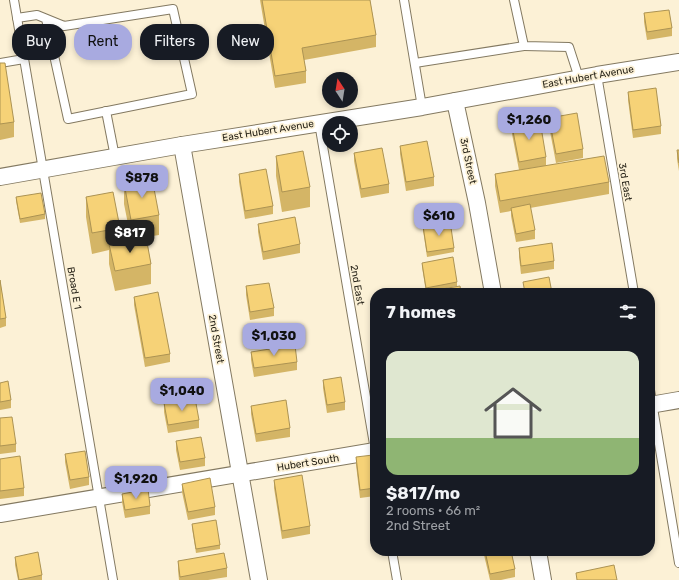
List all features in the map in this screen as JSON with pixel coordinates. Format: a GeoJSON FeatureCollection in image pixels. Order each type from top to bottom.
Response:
{"type":"FeatureCollection","features":[{"type":"Feature","properties":{"kind":"street","name":"East Hubert Avenue"},"geometry":{"type":"LineString","coordinates":[[0,177],[182,145],[422,107],[579,78],[679,62]]}},
{"type":"Feature","properties":{"kind":"street","name":"3rd Street"},"geometry":{"type":"LineString","coordinates":[[455,101],[477,203],[492,288]]}},
{"type":"Feature","properties":{"kind":"street","name":"2nd Street"},"geometry":{"type":"LineString","coordinates":[[182,145],[260,580]]}},
{"type":"Feature","properties":{"kind":"street"},"geometry":{"type":"LineString","coordinates":[[655,400],[679,400]]}},
{"type":"Feature","properties":{"kind":"street","name":"Hubert South"},"geometry":{"type":"LineString","coordinates":[[0,514],[370,452]]}},
{"type":"Feature","properties":{"kind":"street"},"geometry":{"type":"LineString","coordinates":[[539,556],[542,580]]}},
{"type":"Feature","properties":{"kind":"lane","name":"Broad E 1"},"geometry":{"type":"LineString","coordinates":[[14,0],[18,24]]}},
{"type":"Feature","properties":{"kind":"lane"},"geometry":{"type":"LineString","coordinates":[[404,0],[422,107]]}},
{"type":"Feature","properties":{"kind":"lane"},"geometry":{"type":"LineString","coordinates":[[514,0],[524,46]]}},
{"type":"Feature","properties":{"kind":"lane"},"geometry":{"type":"LineString","coordinates":[[17,18],[37,15],[64,26],[173,9],[192,94],[68,119],[46,19]]}},
{"type":"Feature","properties":{"kind":"lane"},"geometry":{"type":"LineString","coordinates":[[415,63],[524,46],[569,47],[579,78]]}},
{"type":"Feature","properties":{"kind":"lane"},"geometry":{"type":"LineString","coordinates":[[0,63],[18,60]]}},
{"type":"Feature","properties":{"kind":"lane","name":"Broad E 1"},"geometry":{"type":"LineString","coordinates":[[24,60],[113,580]]}},
{"type":"Feature","properties":{"kind":"lane","name":"3rd East"},"geometry":{"type":"LineString","coordinates":[[597,75],[633,288]]}},
{"type":"Feature","properties":{"kind":"lane"},"geometry":{"type":"LineString","coordinates":[[106,111],[115,157]]}},
{"type":"Feature","properties":{"kind":"lane","name":"2nd East"},"geometry":{"type":"LineString","coordinates":[[319,123],[370,422]]}},
{"type":"Feature","properties":{"kind":"lane"},"geometry":{"type":"LineString","coordinates":[[655,423],[679,563]]}},
{"type":"Feature","properties":{"kind":"lane"},"geometry":{"type":"LineString","coordinates":[[393,556],[397,580]]}},
{"type":"Feature","properties":{"kind":"building"},"geometry":{"type":"Polygon","coordinates":[[[262,0],[370,0],[376,35],[302,48],[306,71],[275,76],[272,60],[274,60],[274,24],[266,24],[262,0]]]}},
{"type":"Feature","properties":{"kind":"building"},"geometry":{"type":"Polygon","coordinates":[[[669,10],[672,28],[647,32],[644,13],[669,10]]]}},
{"type":"Feature","properties":{"kind":"building"},"geometry":{"type":"Polygon","coordinates":[[[0,63],[5,63],[14,122],[0,124],[0,63]]]}},
{"type":"Feature","properties":{"kind":"building"},"geometry":{"type":"Polygon","coordinates":[[[656,88],[661,126],[633,130],[628,92],[656,88]]]}},
{"type":"Feature","properties":{"kind":"building"},"geometry":{"type":"Polygon","coordinates":[[[577,113],[583,149],[556,154],[549,118],[577,113]]]}},
{"type":"Feature","properties":{"kind":"building"},"geometry":{"type":"Polygon","coordinates":[[[540,121],[546,157],[519,162],[512,126],[540,121]]]}},
{"type":"Feature","properties":{"kind":"building"},"geometry":{"type":"Polygon","coordinates":[[[427,141],[434,177],[406,182],[400,146],[427,141]]]}},
{"type":"Feature","properties":{"kind":"building"},"geometry":{"type":"Polygon","coordinates":[[[382,148],[389,184],[361,189],[354,153],[382,148]]]}},
{"type":"Feature","properties":{"kind":"building"},"geometry":{"type":"Polygon","coordinates":[[[677,150],[679,150],[679,163],[677,150]]]}},
{"type":"Feature","properties":{"kind":"building"},"geometry":{"type":"Polygon","coordinates":[[[303,151],[310,187],[282,192],[276,156],[303,151]]]}},
{"type":"Feature","properties":{"kind":"building"},"geometry":{"type":"Polygon","coordinates":[[[604,156],[609,182],[500,201],[495,174],[604,156]]]}},
{"type":"Feature","properties":{"kind":"building"},"geometry":{"type":"Polygon","coordinates":[[[266,169],[273,206],[245,211],[239,174],[266,169]]]}},
{"type":"Feature","properties":{"kind":"building"},"geometry":{"type":"Polygon","coordinates":[[[152,178],[159,215],[131,220],[124,183],[152,178]]]}},
{"type":"Feature","properties":{"kind":"building"},"geometry":{"type":"Polygon","coordinates":[[[113,192],[120,228],[92,233],[86,197],[113,192]]]}},
{"type":"Feature","properties":{"kind":"building"},"geometry":{"type":"Polygon","coordinates":[[[41,193],[45,214],[20,219],[16,197],[41,193]]]}},
{"type":"Feature","properties":{"kind":"building"},"geometry":{"type":"Polygon","coordinates":[[[530,204],[535,230],[516,234],[511,208],[530,204]]]}},
{"type":"Feature","properties":{"kind":"building"},"geometry":{"type":"Polygon","coordinates":[[[295,217],[300,244],[263,252],[258,224],[295,217]]]}},
{"type":"Feature","properties":{"kind":"building"},"geometry":{"type":"Polygon","coordinates":[[[450,221],[454,248],[427,252],[423,226],[450,221]]]}},
{"type":"Feature","properties":{"kind":"building"},"geometry":{"type":"Polygon","coordinates":[[[146,237],[151,264],[115,271],[109,244],[146,237]]]}},
{"type":"Feature","properties":{"kind":"building"},"geometry":{"type":"Polygon","coordinates":[[[552,243],[554,261],[521,266],[519,248],[552,243]]]}},
{"type":"Feature","properties":{"kind":"building"},"geometry":{"type":"Polygon","coordinates":[[[453,257],[457,282],[426,288],[422,263],[453,257]]]}},
{"type":"Feature","properties":{"kind":"building"},"geometry":{"type":"Polygon","coordinates":[[[549,277],[551,288],[524,288],[523,282],[549,277]]]}},
{"type":"Feature","properties":{"kind":"building"},"geometry":{"type":"Polygon","coordinates":[[[0,280],[6,318],[0,319],[0,280]]]}},
{"type":"Feature","properties":{"kind":"building"},"geometry":{"type":"Polygon","coordinates":[[[269,283],[274,308],[250,312],[246,286],[269,283]]]}},
{"type":"Feature","properties":{"kind":"building"},"geometry":{"type":"Polygon","coordinates":[[[460,286],[460,288],[448,288],[460,286]]]}},
{"type":"Feature","properties":{"kind":"building"},"geometry":{"type":"Polygon","coordinates":[[[158,292],[170,354],[145,358],[134,297],[158,292]]]}},
{"type":"Feature","properties":{"kind":"building"},"geometry":{"type":"Polygon","coordinates":[[[295,345],[297,362],[254,368],[251,352],[295,345]]]}},
{"type":"Feature","properties":{"kind":"building"},"geometry":{"type":"Polygon","coordinates":[[[341,377],[345,402],[327,405],[323,380],[341,377]]]}},
{"type":"Feature","properties":{"kind":"building"},"geometry":{"type":"Polygon","coordinates":[[[8,381],[11,400],[0,402],[0,383],[8,381]]]}},
{"type":"Feature","properties":{"kind":"building"},"geometry":{"type":"Polygon","coordinates":[[[195,398],[199,420],[168,425],[164,403],[195,398]]]}},
{"type":"Feature","properties":{"kind":"building"},"geometry":{"type":"Polygon","coordinates":[[[286,400],[290,428],[256,434],[251,406],[286,400]]]}},
{"type":"Feature","properties":{"kind":"building"},"geometry":{"type":"Polygon","coordinates":[[[12,417],[16,444],[0,446],[0,418],[12,417]]]}},
{"type":"Feature","properties":{"kind":"building"},"geometry":{"type":"Polygon","coordinates":[[[201,437],[205,458],[180,462],[176,441],[201,437]]]}},
{"type":"Feature","properties":{"kind":"building"},"geometry":{"type":"Polygon","coordinates":[[[85,451],[89,477],[70,480],[65,454],[85,451]]]}},
{"type":"Feature","properties":{"kind":"building"},"geometry":{"type":"Polygon","coordinates":[[[370,455],[370,489],[360,490],[356,457],[370,455]]]}},
{"type":"Feature","properties":{"kind":"building"},"geometry":{"type":"Polygon","coordinates":[[[20,456],[24,488],[0,491],[0,459],[20,456]]]}},
{"type":"Feature","properties":{"kind":"building"},"geometry":{"type":"Polygon","coordinates":[[[302,475],[310,526],[282,531],[274,480],[302,475]]]}},
{"type":"Feature","properties":{"kind":"building"},"geometry":{"type":"Polygon","coordinates":[[[210,478],[215,507],[188,512],[182,484],[210,478]]]}},
{"type":"Feature","properties":{"kind":"building"},"geometry":{"type":"Polygon","coordinates":[[[148,489],[150,506],[125,510],[122,494],[148,489]]]}},
{"type":"Feature","properties":{"kind":"building"},"geometry":{"type":"Polygon","coordinates":[[[216,520],[220,545],[196,549],[192,524],[216,520]]]}},
{"type":"Feature","properties":{"kind":"building"},"geometry":{"type":"Polygon","coordinates":[[[38,552],[42,575],[19,580],[15,557],[38,552]]]}},
{"type":"Feature","properties":{"kind":"building"},"geometry":{"type":"Polygon","coordinates":[[[224,553],[227,568],[180,577],[178,561],[224,553]]]}},
{"type":"Feature","properties":{"kind":"building"},"geometry":{"type":"Polygon","coordinates":[[[486,556],[512,556],[515,569],[490,574],[486,556]]]}},
{"type":"Feature","properties":{"kind":"building"},"geometry":{"type":"Polygon","coordinates":[[[614,565],[617,580],[577,580],[576,573],[614,565]]]}}]}
